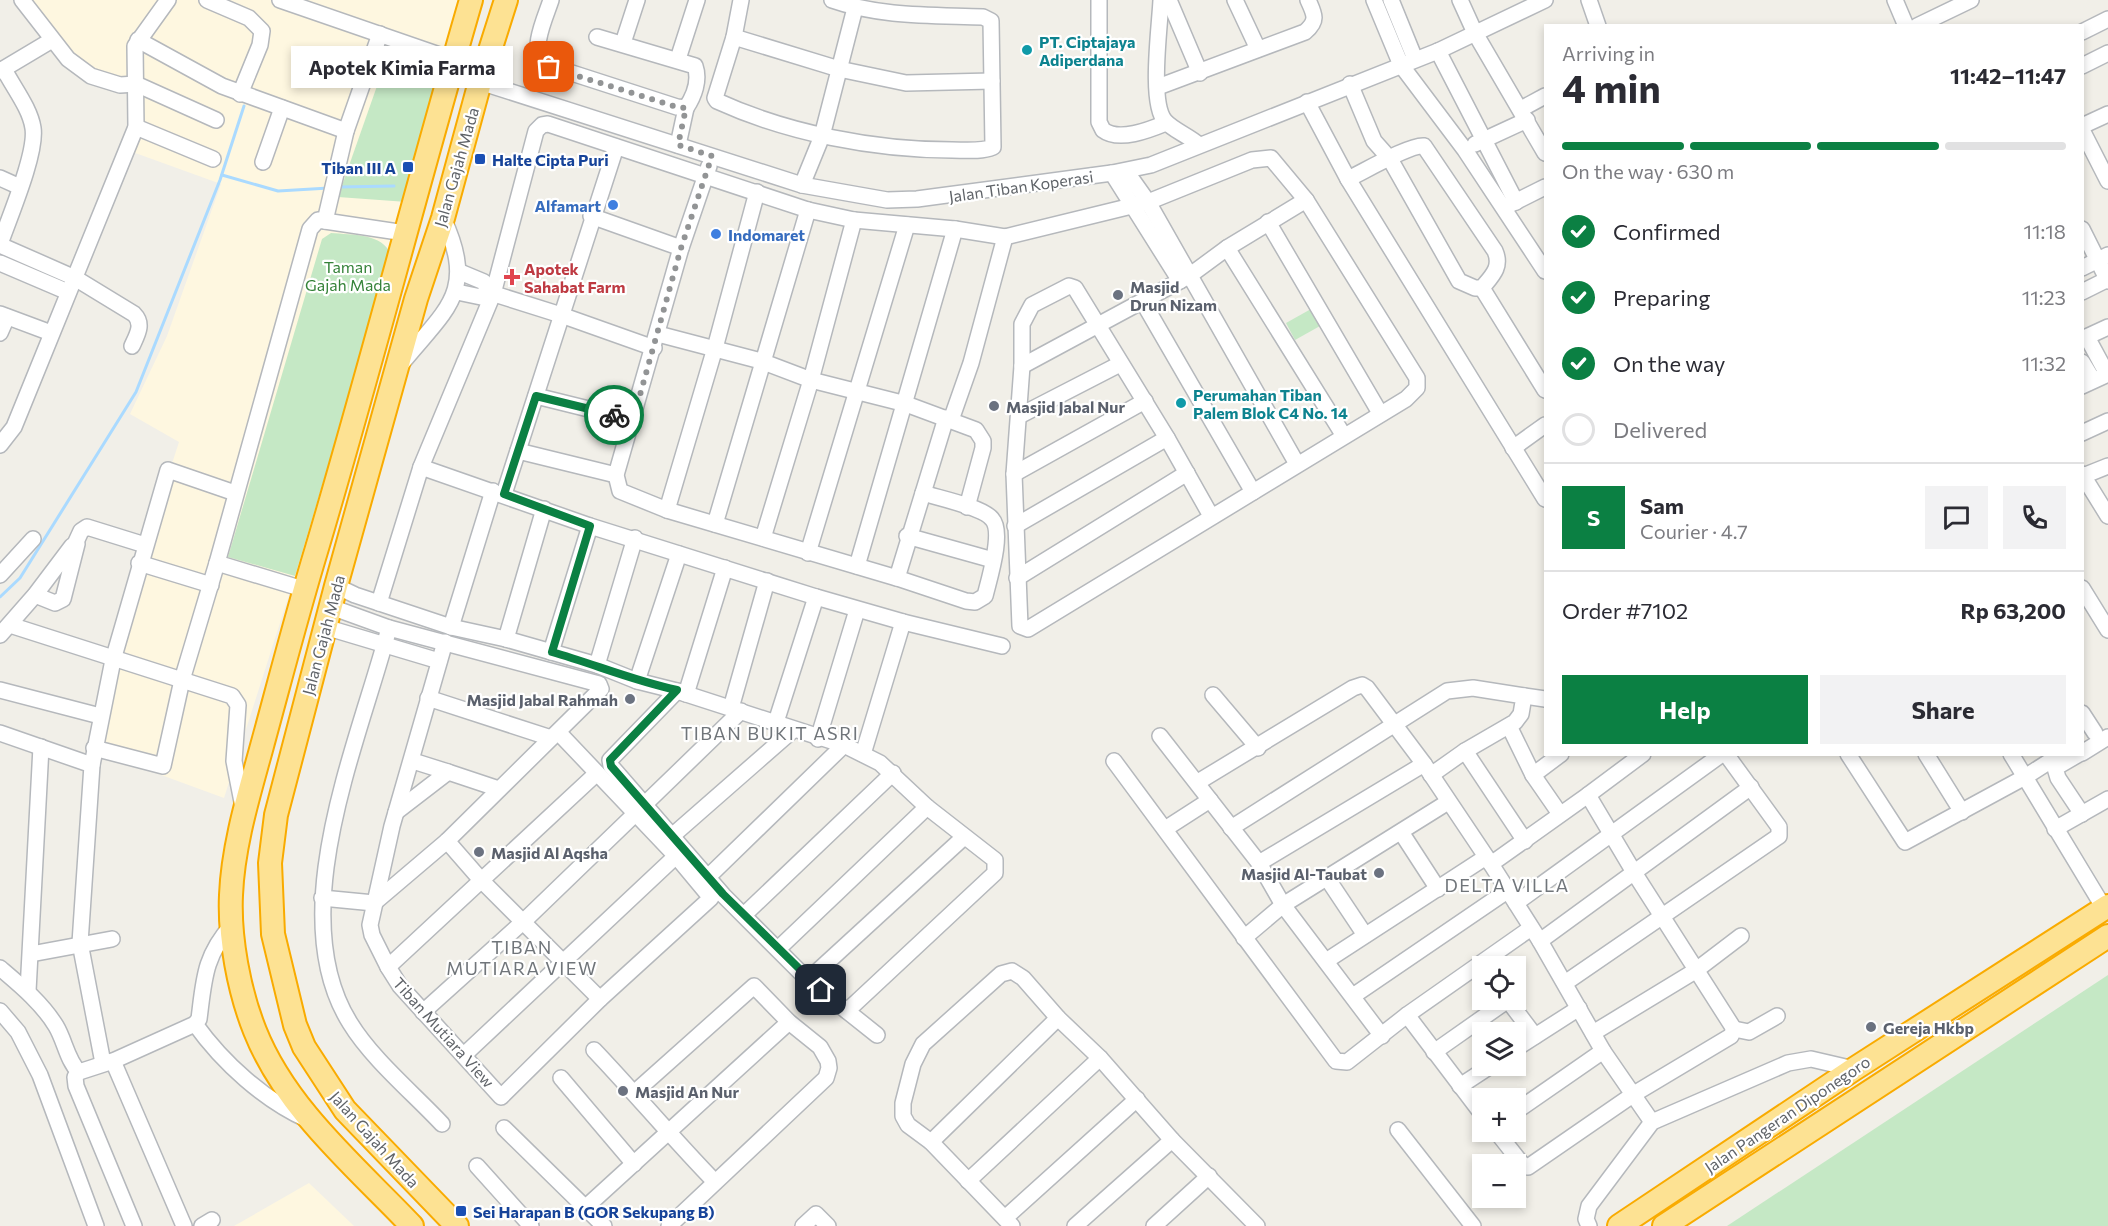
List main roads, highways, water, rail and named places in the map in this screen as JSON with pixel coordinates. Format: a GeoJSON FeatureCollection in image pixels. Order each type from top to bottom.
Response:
{"type":"FeatureCollection","features":[{"type":"Feature","properties":{"kind":"highway","name":"Jalan Gajah Mada"},"geometry":{"type":"LineString","coordinates":[[412,1226],[314,1122],[277,1073],[255,1030],[240,973],[232,925],[231,894],[244,813],[303,589],[390,292],[471,0]]}},
{"type":"Feature","properties":{"kind":"highway","name":"Jalan Gajah Mada"},"geometry":{"type":"LineString","coordinates":[[458,1226],[406,1176],[336,1099],[304,1047],[295,1025],[279,965],[270,900],[270,863],[274,826],[339,606],[396,371],[506,0]]}},
{"type":"Feature","properties":{"kind":"highway"},"geometry":{"type":"LineString","coordinates":[[390,292],[416,299]]}},
{"type":"Feature","properties":{"kind":"highway","name":"Jalan Pangeran Diponegoro"},"geometry":{"type":"LineString","coordinates":[[1619,1226],[1854,1069],[2106,907]]}},
{"type":"Feature","properties":{"kind":"highway","name":"Jalan Pangeran Diponegoro"},"geometry":{"type":"LineString","coordinates":[[1664,1226],[2108,936]]}},
{"type":"Feature","properties":{"kind":"highway"},"geometry":{"type":"LineString","coordinates":[[1775,1121],[1791,1142]]}},
{"type":"Feature","properties":{"kind":"waterway"},"geometry":{"type":"LineString","coordinates":[[0,597],[20,578],[136,392],[220,180],[244,106]]}},
{"type":"Feature","properties":{"kind":"waterway"},"geometry":{"type":"LineString","coordinates":[[222,175],[278,191],[329,188]]}},
{"type":"Feature","properties":{"kind":"waterway"},"geometry":{"type":"LineString","coordinates":[[339,187],[394,186]]}},
{"type":"Feature","properties":{"kind":"place","name":"PT. Ciptajaya Adiperdana"},"geometry":{"type":"Point","coordinates":[1027,50]}},
{"type":"Feature","properties":{"kind":"place","name":"Apotek Kimia Farma"},"geometry":{"type":"Point","coordinates":[549,67]}},
{"type":"Feature","properties":{"kind":"place","name":"Halte Cipta Puri"},"geometry":{"type":"Point","coordinates":[480,159]}},
{"type":"Feature","properties":{"kind":"place","name":"Tiban III A"},"geometry":{"type":"Point","coordinates":[408,167]}},
{"type":"Feature","properties":{"kind":"place","name":"Alfamart"},"geometry":{"type":"Point","coordinates":[613,205]}},
{"type":"Feature","properties":{"kind":"place","name":"Indomaret"},"geometry":{"type":"Point","coordinates":[716,234]}},
{"type":"Feature","properties":{"kind":"place","name":"Apotek Sahabat Farm"},"geometry":{"type":"Point","coordinates":[512,277]}},
{"type":"Feature","properties":{"kind":"place","name":"Masjid Drun Nizam"},"geometry":{"type":"Point","coordinates":[1118,295]}},
{"type":"Feature","properties":{"kind":"place","name":"Perumahan Tiban Palem Blok C4 No. 14"},"geometry":{"type":"Point","coordinates":[1181,403]}},
{"type":"Feature","properties":{"kind":"place","name":"Masjid Jabal Nur"},"geometry":{"type":"Point","coordinates":[994,406]}},
{"type":"Feature","properties":{"kind":"place","name":"Masjid Jabal Rahmah"},"geometry":{"type":"Point","coordinates":[630,699]}},
{"type":"Feature","properties":{"kind":"place","name":"Masjid Al Aqsha"},"geometry":{"type":"Point","coordinates":[479,852]}},
{"type":"Feature","properties":{"kind":"place","name":"Masjid Al-Taubat"},"geometry":{"type":"Point","coordinates":[1379,873]}},
{"type":"Feature","properties":{"kind":"place","name":"Gereja Hkbp"},"geometry":{"type":"Point","coordinates":[1871,1027]}},
{"type":"Feature","properties":{"kind":"place","name":"Masjid An Nur"},"geometry":{"type":"Point","coordinates":[623,1091]}},
{"type":"Feature","properties":{"kind":"place","name":"Sei Harapan B (GOR Sekupang B)"},"geometry":{"type":"Point","coordinates":[461,1211]}},
{"type":"Feature","properties":{"kind":"district","name":"TIBAN BUKIT ASRI"},"geometry":{"type":"Point","coordinates":[770,733]}},
{"type":"Feature","properties":{"kind":"district","name":"DELTA VILLA"},"geometry":{"type":"Point","coordinates":[1507,885]}},
{"type":"Feature","properties":{"kind":"district","name":"TIBAN MUTIARA VIEW"},"geometry":{"type":"Point","coordinates":[522,957]}},
{"type":"Feature","properties":{"kind":"park label","name":"Taman Gajah Mada"},"geometry":{"type":"Point","coordinates":[348,275]}}]}
